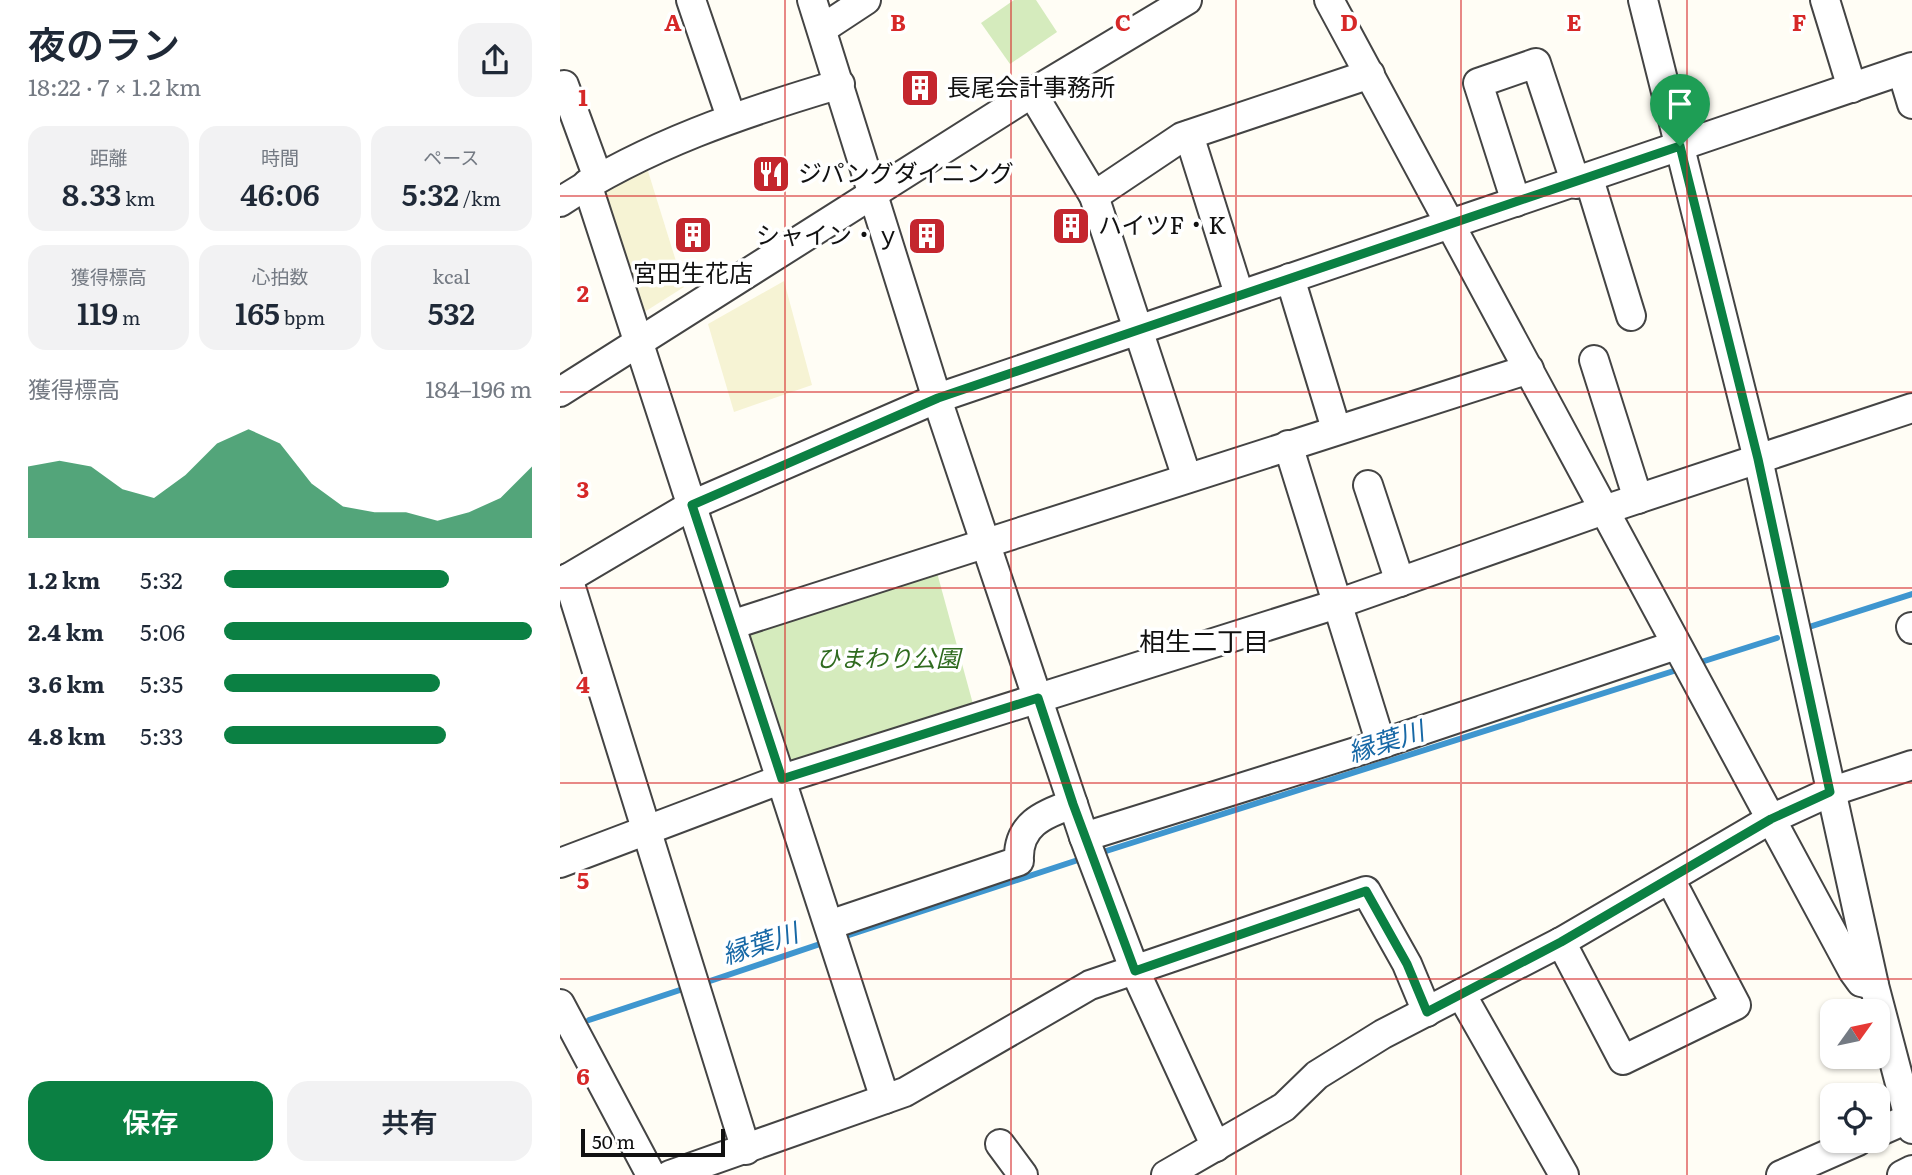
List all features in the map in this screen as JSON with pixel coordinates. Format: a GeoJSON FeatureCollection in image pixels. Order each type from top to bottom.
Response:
{"type":"FeatureCollection","features":[{"type":"Feature","properties":{"kind":"street"},"geometry":{"type":"LineString","coordinates":[[691,0],[731,117]]}},
{"type":"Feature","properties":{"kind":"street"},"geometry":{"type":"LineString","coordinates":[[812,0],[937,399],[1084,837],[1135,971],[1216,1147]]}},
{"type":"Feature","properties":{"kind":"street"},"geometry":{"type":"LineString","coordinates":[[822,29],[866,0]]}},
{"type":"Feature","properties":{"kind":"street"},"geometry":{"type":"LineString","coordinates":[[560,392],[1032,93],[1187,0]]}},
{"type":"Feature","properties":{"kind":"street"},"geometry":{"type":"LineString","coordinates":[[1329,0],[1853,971],[1861,982],[1874,985]]}},
{"type":"Feature","properties":{"kind":"street"},"geometry":{"type":"LineString","coordinates":[[1643,0],[1758,459],[1874,985],[1911,1121],[1890,1128]]}},
{"type":"Feature","properties":{"kind":"street"},"geometry":{"type":"LineString","coordinates":[[1825,0],[1852,88]]}},
{"type":"Feature","properties":{"kind":"street"},"geometry":{"type":"LineString","coordinates":[[1516,202],[1478,83],[1535,63],[1583,181],[1631,316]]}},
{"type":"Feature","properties":{"kind":"street"},"geometry":{"type":"LineString","coordinates":[[746,1150],[647,831],[564,580],[692,505],[937,399],[1907,69],[1912,104]]}},
{"type":"Feature","properties":{"kind":"street"},"geometry":{"type":"LineString","coordinates":[[1094,196],[1189,135],[1370,74]]}},
{"type":"Feature","properties":{"kind":"street"},"geometry":{"type":"LineString","coordinates":[[560,202],[593,181],[731,117],[840,84]]}},
{"type":"Feature","properties":{"kind":"street"},"geometry":{"type":"LineString","coordinates":[[564,85],[639,343],[885,1099]]}},
{"type":"Feature","properties":{"kind":"street"},"geometry":{"type":"LineString","coordinates":[[1032,93],[1094,196],[1186,478]]}},
{"type":"Feature","properties":{"kind":"street"},"geometry":{"type":"LineString","coordinates":[[1189,135],[1240,294]]}},
{"type":"Feature","properties":{"kind":"street"},"geometry":{"type":"LineString","coordinates":[[1290,278],[1336,429]]}},
{"type":"Feature","properties":{"kind":"street"},"geometry":{"type":"LineString","coordinates":[[1594,360],[1638,499]]}},
{"type":"Feature","properties":{"kind":"street"},"geometry":{"type":"LineString","coordinates":[[731,625],[1529,369]]}},
{"type":"Feature","properties":{"kind":"street"},"geometry":{"type":"LineString","coordinates":[[560,863],[782,779],[1337,604],[1604,510],[1912,408]]}},
{"type":"Feature","properties":{"kind":"street"},"geometry":{"type":"LineString","coordinates":[[1287,445],[1381,744]]}},
{"type":"Feature","properties":{"kind":"street"},"geometry":{"type":"LineString","coordinates":[[1368,485],[1400,582]]}},
{"type":"Feature","properties":{"kind":"street"},"geometry":{"type":"LineString","coordinates":[[1084,837],[1381,744],[1676,645]]}},
{"type":"Feature","properties":{"kind":"street"},"geometry":{"type":"LineString","coordinates":[[1167,1175],[1284,1107],[1317,1075],[1383,1034],[1561,942],[1771,819],[1830,792],[1912,765]]}},
{"type":"Feature","properties":{"kind":"street"},"geometry":{"type":"LineString","coordinates":[[829,925],[1019,861],[1021,836],[1031,824],[1046,813],[1073,804]]}},
{"type":"Feature","properties":{"kind":"street"},"geometry":{"type":"LineString","coordinates":[[1561,942],[1623,1060],[1736,1005],[1670,879]]}},
{"type":"Feature","properties":{"kind":"street"},"geometry":{"type":"LineString","coordinates":[[670,1175],[885,1099],[946,1070],[1090,985],[1366,891],[1407,964],[1427,1012]]}},
{"type":"Feature","properties":{"kind":"street"},"geometry":{"type":"LineString","coordinates":[[1461,994],[1563,1175]]}},
{"type":"Feature","properties":{"kind":"street"},"geometry":{"type":"LineString","coordinates":[[562,1010],[572,1049],[651,1175]]}},
{"type":"Feature","properties":{"kind":"street"},"geometry":{"type":"LineString","coordinates":[[1000,1144],[1023,1175]]}},
{"type":"Feature","properties":{"kind":"street"},"geometry":{"type":"LineString","coordinates":[[1781,1175],[1830,1153]]}},
{"type":"Feature","properties":{"kind":"street"},"geometry":{"type":"LineString","coordinates":[[1902,1175],[1912,1170]]}},
{"type":"Feature","properties":{"kind":"shaded area"},"geometry":{"type":"Polygon","coordinates":[[[647,168],[684,287],[646,311],[639,309],[601,195],[605,187],[647,168]]]}},
{"type":"Feature","properties":{"kind":"shaded area"},"geometry":{"type":"Polygon","coordinates":[[[784,281],[812,385],[734,412],[708,324],[784,281]]]}},
{"type":"Feature","properties":{"kind":"green space"},"geometry":{"type":"Polygon","coordinates":[[[1014,0],[1036,0],[1057,32],[1010,64],[981,23],[1014,0]]]}},
{"type":"Feature","properties":{"kind":"green space","name":"ひまわり公園"},"geometry":{"type":"Polygon","coordinates":[[[936,569],[973,704],[788,765],[744,634],[936,569]]]}},
{"type":"Feature","properties":{"kind":"waterway","name":"縁葉川"},"geometry":{"type":"LineString","coordinates":[[1809,627],[1912,594]]}},
{"type":"Feature","properties":{"kind":"waterway","name":"縁葉川"},"geometry":{"type":"LineString","coordinates":[[1698,663],[1777,638]]}},
{"type":"Feature","properties":{"kind":"waterway","name":"縁葉川"},"geometry":{"type":"LineString","coordinates":[[1103,852],[1680,669]]}},
{"type":"Feature","properties":{"kind":"waterway","name":"縁葉川"},"geometry":{"type":"LineString","coordinates":[[846,936],[1078,860]]}},
{"type":"Feature","properties":{"kind":"waterway","name":"縁葉川"},"geometry":{"type":"LineString","coordinates":[[707,982],[826,942]]}},
{"type":"Feature","properties":{"kind":"waterway","name":"縁葉川"},"geometry":{"type":"LineString","coordinates":[[589,1020],[686,988]]}},
{"type":"Feature","properties":{"kind":"place","name":"長尾会計事務所"},"geometry":{"type":"Point","coordinates":[920,88]}},
{"type":"Feature","properties":{"kind":"place","name":"ジパングダイニング"},"geometry":{"type":"Point","coordinates":[771,174]}},
{"type":"Feature","properties":{"kind":"place","name":"ハイツF・K"},"geometry":{"type":"Point","coordinates":[1071,226]}},
{"type":"Feature","properties":{"kind":"place","name":"宮田生花店"},"geometry":{"type":"Point","coordinates":[693,235]}},
{"type":"Feature","properties":{"kind":"place","name":"シャイン・ｙ"},"geometry":{"type":"Point","coordinates":[927,236]}},
{"type":"Feature","properties":{"kind":"district","name":"相生二丁目"},"geometry":{"type":"Point","coordinates":[1204,642]}},
{"type":"Feature","properties":{"kind":"route"},"geometry":{"type":"LineString","coordinates":[[1680,146],[1758,459],[1830,792],[1771,819],[1561,942],[1427,1012],[1407,964],[1366,891],[1135,971],[1073,804],[1038,698],[782,779],[692,505],[938,398],[1240,294],[1576,184],[1680,146]]}}]}
